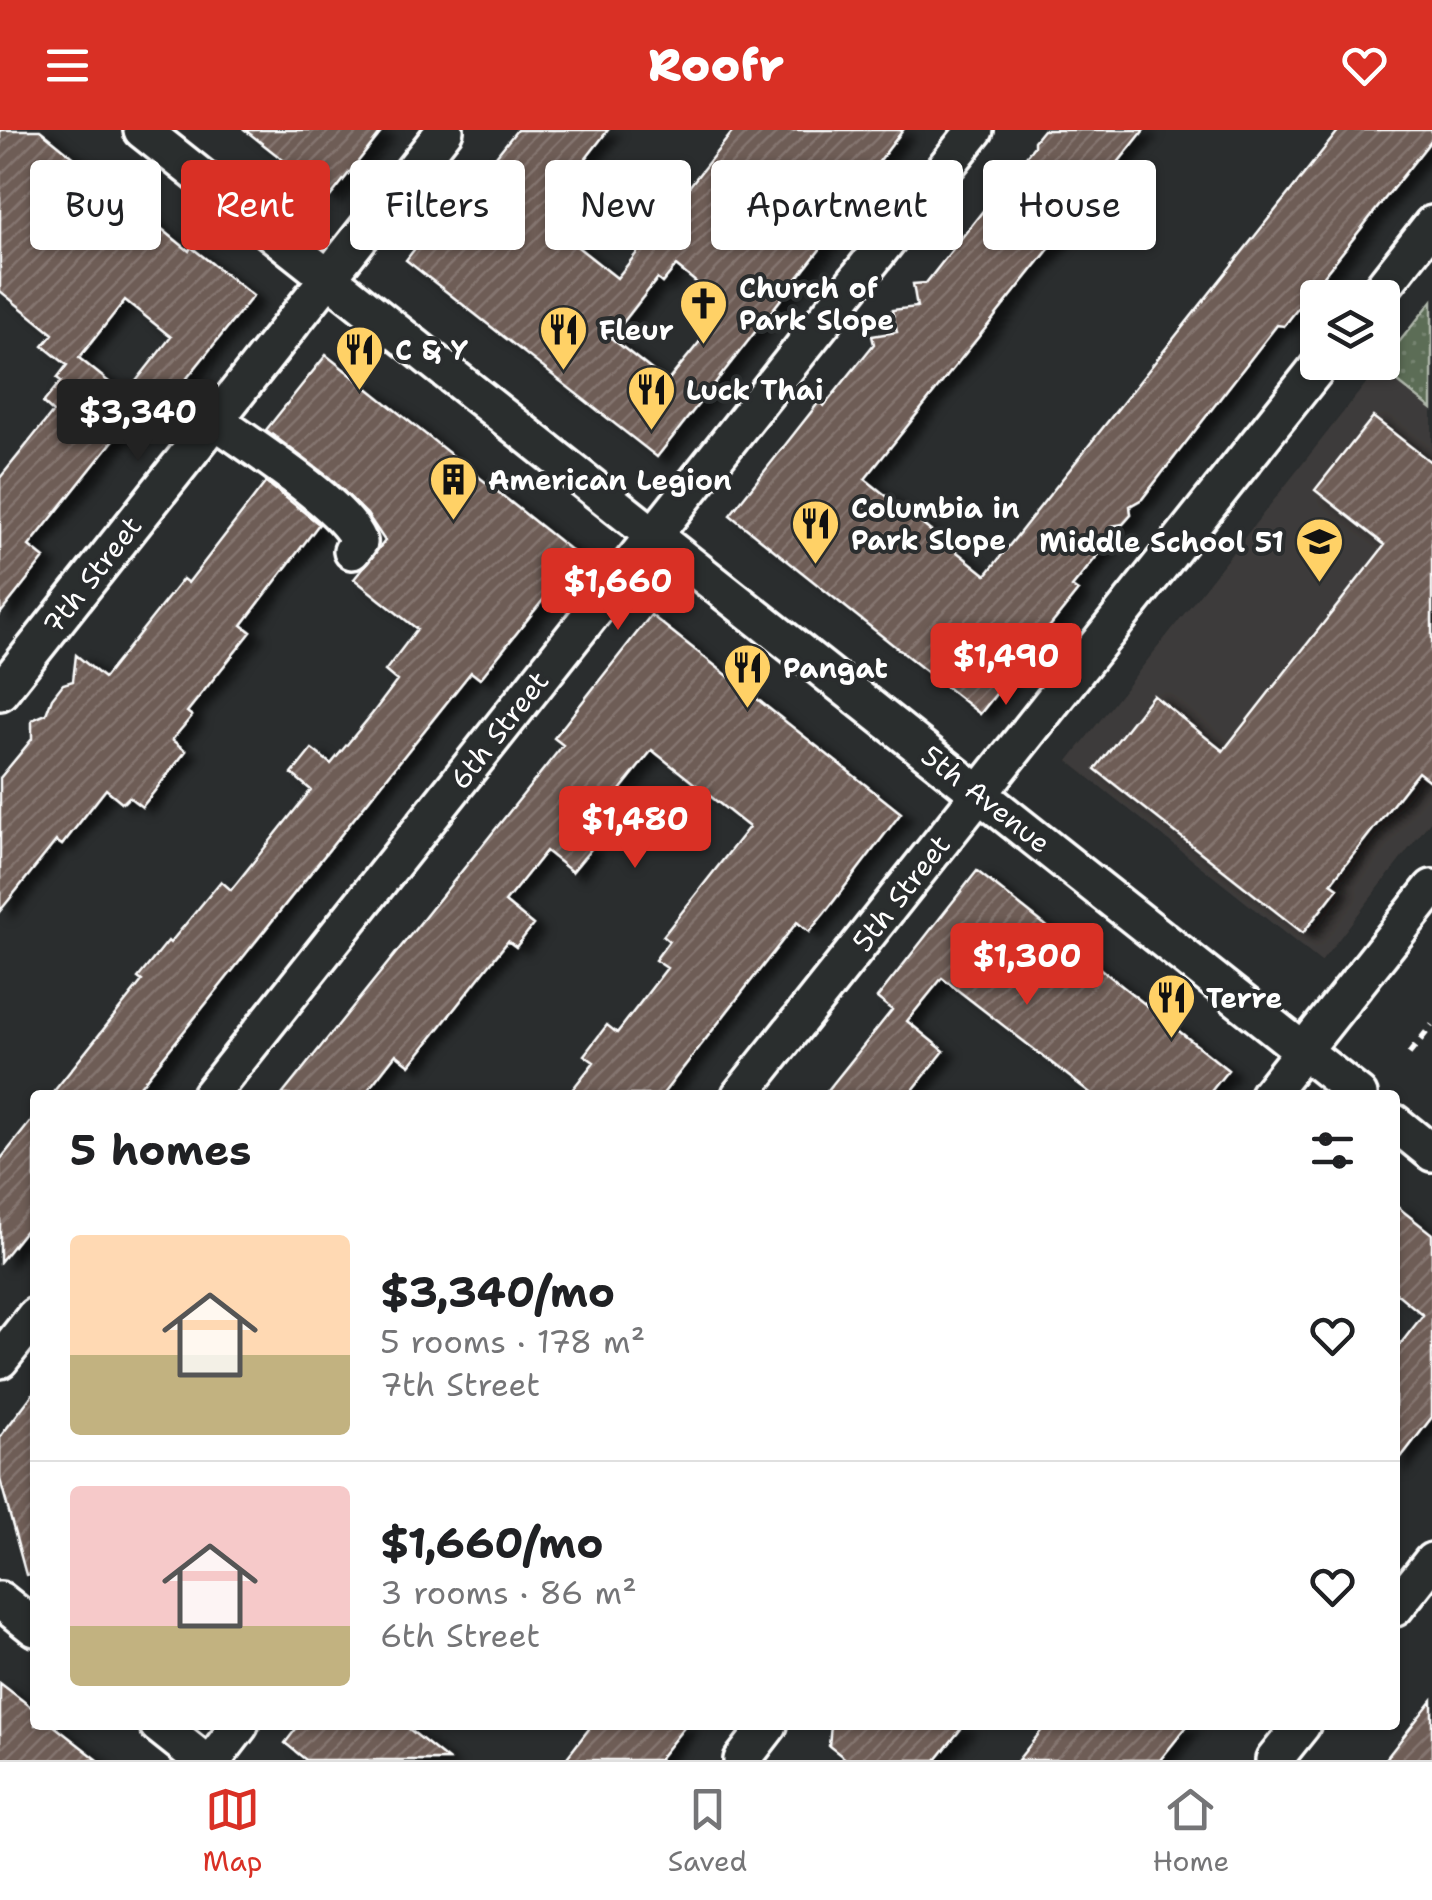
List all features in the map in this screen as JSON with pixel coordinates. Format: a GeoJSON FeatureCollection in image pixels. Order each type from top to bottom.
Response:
{"type":"FeatureCollection","features":[{"type":"Feature","properties":{"kind":"street","name":"5th Avenue"},"geometry":{"type":"LineString","coordinates":[[142,130],[1353,1090]]}},
{"type":"Feature","properties":{"kind":"street","name":"7th Street"},"geometry":{"type":"LineString","coordinates":[[0,692],[445,130]]}},
{"type":"Feature","properties":{"kind":"street","name":"6th Street"},"geometry":{"type":"LineString","coordinates":[[214,1090],[975,130]]}},
{"type":"Feature","properties":{"kind":"street"},"geometry":{"type":"LineString","coordinates":[[1388,280],[1432,224]]}},
{"type":"Feature","properties":{"kind":"street","name":"5th Street"},"geometry":{"type":"LineString","coordinates":[[744,1090],[1308,380]]}},
{"type":"Feature","properties":{"kind":"street"},"geometry":{"type":"LineString","coordinates":[[215,420],[336,510],[355,531],[359,542],[352,551]]}},
{"type":"Feature","properties":{"kind":"street"},"geometry":{"type":"LineString","coordinates":[[1272,1090],[1432,888]]}},
{"type":"Feature","properties":{"kind":"street"},"geometry":{"type":"LineString","coordinates":[[1400,1127],[1432,1152]]}},
{"type":"Feature","properties":{"kind":"street"},"geometry":{"type":"LineString","coordinates":[[0,1360],[30,1322]]}},
{"type":"Feature","properties":{"kind":"street"},"geometry":{"type":"LineString","coordinates":[[1400,1602],[1432,1561]]}},
{"type":"Feature","properties":{"kind":"street"},"geometry":{"type":"LineString","coordinates":[[0,1600],[30,1624]]}},
{"type":"Feature","properties":{"kind":"street"},"geometry":{"type":"LineString","coordinates":[[164,1730],[202,1760]]}},
{"type":"Feature","properties":{"kind":"street"},"geometry":{"type":"LineString","coordinates":[[213,1760],[236,1730]]}},
{"type":"Feature","properties":{"kind":"street"},"geometry":{"type":"LineString","coordinates":[[742,1760],[765,1730]]}},
{"type":"Feature","properties":{"kind":"street"},"geometry":{"type":"LineString","coordinates":[[1274,1760],[1298,1730]]}},
{"type":"Feature","properties":{"kind":"path"},"geometry":{"type":"LineString","coordinates":[[1409,1054],[1432,1025]]}},
{"type":"Feature","properties":{"kind":"shaded area","name":"Middle School 51"},"geometry":{"type":"Polygon","coordinates":[[[1369,380],[1395,380],[1432,409],[1432,819],[1321,962],[1068,761],[1369,380]]]}},
{"type":"Feature","properties":{"kind":"green space"},"geometry":{"type":"Polygon","coordinates":[[[1432,301],[1432,409],[1395,380],[1400,380],[1400,341],[1432,301]]]}},
{"type":"Feature","properties":{"kind":"building"},"geometry":{"type":"Polygon","coordinates":[[[0,130],[40,130],[77,160],[30,160],[30,250],[161,250],[161,228],[181,245],[181,250],[195,250],[253,296],[154,419],[140,407],[29,546],[44,558],[0,614],[0,478],[53,412],[43,403],[61,381],[57,378],[67,365],[43,346],[53,334],[0,291],[0,130]],[[125,300],[79,358],[125,395],[171,337],[125,300]]]}},
{"type":"Feature","properties":{"kind":"building"},"geometry":{"type":"Polygon","coordinates":[[[245,130],[383,130],[359,160],[350,160],[350,172],[330,197],[330,160],[283,160],[245,130]]]}},
{"type":"Feature","properties":{"kind":"building"},"geometry":{"type":"Polygon","coordinates":[[[517,130],[608,130],[585,160],[545,160],[545,250],[582,250],[617,278],[639,250],[691,250],[691,184],[734,130],[903,130],[880,160],[711,160],[711,250],[819,250],[657,457],[406,260],[414,250],[525,250],[525,160],[493,160],[517,130]],[[676,266],[662,283],[657,279],[611,338],[667,382],[714,324],[710,321],[724,305],[676,266]]]}},
{"type":"Feature","properties":{"kind":"building"},"geometry":{"type":"Polygon","coordinates":[[[1043,130],[1144,130],[1120,160],[1023,160],[1043,130]]]}},
{"type":"Feature","properties":{"kind":"building"},"geometry":{"type":"Polygon","coordinates":[[[1339,130],[1432,130],[1432,139],[1320,280],[1300,280],[1300,306],[1284,326],[1277,325],[1142,499],[1130,506],[1131,515],[1123,524],[1111,526],[1110,540],[1072,587],[1078,591],[980,714],[730,515],[819,402],[824,406],[874,344],[872,336],[897,332],[892,310],[917,307],[913,284],[926,283],[952,250],[963,250],[963,236],[983,211],[983,250],[1048,250],[865,479],[986,575],[1339,130]]]}},
{"type":"Feature","properties":{"kind":"building"},"geometry":{"type":"Polygon","coordinates":[[[326,355],[578,556],[480,679],[471,672],[137,1090],[55,1090],[142,981],[138,978],[168,941],[221,881],[231,890],[311,790],[292,774],[312,749],[331,764],[372,714],[397,681],[385,671],[417,629],[354,579],[385,541],[367,514],[330,478],[266,430],[326,355]]]}},
{"type":"Feature","properties":{"kind":"building"},"geometry":{"type":"Polygon","coordinates":[[[1373,417],[1432,463],[1432,783],[1418,772],[1331,883],[1338,888],[1303,933],[1095,769],[1153,695],[1223,751],[1385,545],[1315,490],[1373,417]]]}},
{"type":"Feature","properties":{"kind":"building"},"geometry":{"type":"Polygon","coordinates":[[[266,482],[319,524],[242,625],[251,632],[187,712],[192,716],[172,740],[186,751],[142,807],[129,797],[123,803],[106,789],[62,845],[56,841],[0,911],[0,778],[32,739],[32,720],[46,714],[63,684],[73,681],[76,655],[104,678],[183,579],[188,583],[266,482]]]}},
{"type":"Feature","properties":{"kind":"building"},"geometry":{"type":"Polygon","coordinates":[[[651,615],[901,813],[809,932],[797,922],[666,1090],[572,1090],[594,1062],[584,1055],[607,1025],[617,1033],[667,968],[655,960],[669,941],[663,936],[749,827],[652,750],[580,840],[591,849],[572,872],[546,851],[505,902],[533,925],[516,947],[508,941],[410,1065],[396,1054],[368,1090],[286,1090],[563,745],[554,738],[651,615]]]}},
{"type":"Feature","properties":{"kind":"building"},"geometry":{"type":"Polygon","coordinates":[[[977,871],[1228,1070],[1212,1090],[1087,1090],[942,978],[907,1021],[944,1051],[913,1090],[828,1090],[892,1010],[877,998],[977,871]]]}},
{"type":"Feature","properties":{"kind":"building"},"geometry":{"type":"Polygon","coordinates":[[[30,1122],[30,1224],[0,1262],[0,1160],[30,1122]]]}},
{"type":"Feature","properties":{"kind":"building"},"geometry":{"type":"Polygon","coordinates":[[[1400,1209],[1432,1234],[1432,1417],[1400,1459],[1400,1345],[1423,1315],[1400,1296],[1400,1209]]]}},
{"type":"Feature","properties":{"kind":"building"},"geometry":{"type":"Polygon","coordinates":[[[30,1398],[30,1575],[26,1575],[0,1479],[0,1437],[30,1398]]]}},
{"type":"Feature","properties":{"kind":"building"},"geometry":{"type":"Polygon","coordinates":[[[0,1683],[30,1706],[30,1730],[59,1730],[98,1760],[0,1760],[0,1683]]]}},
{"type":"Feature","properties":{"kind":"building"},"geometry":{"type":"Polygon","coordinates":[[[1432,1700],[1432,1760],[1385,1760],[1432,1700]]]}},
{"type":"Feature","properties":{"kind":"building"},"geometry":{"type":"Polygon","coordinates":[[[295,1730],[410,1730],[448,1760],[306,1760],[285,1743],[295,1730]]]}},
{"type":"Feature","properties":{"kind":"building"},"geometry":{"type":"Polygon","coordinates":[[[588,1730],[682,1730],[658,1760],[565,1760],[588,1730]]]}},
{"type":"Feature","properties":{"kind":"building"},"geometry":{"type":"Polygon","coordinates":[[[831,1730],[960,1730],[936,1760],[847,1760],[829,1746],[831,1730]]]}},
{"type":"Feature","properties":{"kind":"building"},"geometry":{"type":"Polygon","coordinates":[[[1042,1730],[1184,1730],[1160,1760],[1018,1760],[1042,1730]]]}},
{"type":"Feature","properties":{"kind":"place","name":"Church of Park Slope"},"geometry":{"type":"Point","coordinates":[704,346]}},
{"type":"Feature","properties":{"kind":"place","name":"Fleur"},"geometry":{"type":"Point","coordinates":[564,372]}},
{"type":"Feature","properties":{"kind":"place","name":"C & Y"},"geometry":{"type":"Point","coordinates":[360,392]}},
{"type":"Feature","properties":{"kind":"place","name":"Luck Thai"},"geometry":{"type":"Point","coordinates":[651,432]}},
{"type":"Feature","properties":{"kind":"place","name":"American Legion"},"geometry":{"type":"Point","coordinates":[453,522]}},
{"type":"Feature","properties":{"kind":"place","name":"Columbia in Park Slope"},"geometry":{"type":"Point","coordinates":[816,566]}},
{"type":"Feature","properties":{"kind":"place","name":"Middle School 51"},"geometry":{"type":"Point","coordinates":[1319,584]}},
{"type":"Feature","properties":{"kind":"place","name":"Pangat"},"geometry":{"type":"Point","coordinates":[748,710]}},
{"type":"Feature","properties":{"kind":"place","name":"Terre"},"geometry":{"type":"Point","coordinates":[1171,1040]}}]}
